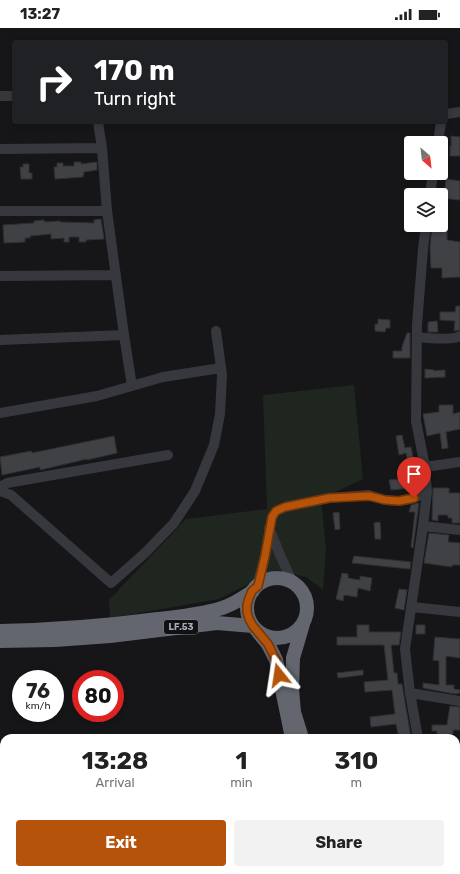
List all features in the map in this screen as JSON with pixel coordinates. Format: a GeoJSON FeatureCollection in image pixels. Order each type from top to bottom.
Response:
{"type":"FeatureCollection","features":[{"type":"Feature","properties":{"kind":"highway","name":"LF.53"},"geometry":{"type":"LineString","coordinates":[[0,631],[63,629],[127,624],[182,616],[215,610],[235,603],[266,581],[275,578],[284,579],[292,583]]}},
{"type":"Feature","properties":{"kind":"highway"},"geometry":{"type":"LineString","coordinates":[[292,583],[300,589],[305,596],[307,606],[306,615],[293,658],[292,689],[294,712],[301,734]]}},
{"type":"Feature","properties":{"kind":"highway"},"geometry":{"type":"LineString","coordinates":[[255,588],[249,598],[247,612],[255,629],[268,644],[276,660],[291,734]]}},
{"type":"Feature","properties":{"kind":"highway","name":"LF.53"},"geometry":{"type":"LineString","coordinates":[[0,641],[56,640],[110,636],[217,623],[255,629],[266,636],[282,638],[291,635],[303,624]]}},
{"type":"Feature","properties":{"kind":"street"},"geometry":{"type":"LineString","coordinates":[[0,96],[12,96]]}},
{"type":"Feature","properties":{"kind":"street"},"geometry":{"type":"LineString","coordinates":[[448,114],[460,112]]}},
{"type":"Feature","properties":{"kind":"street"},"geometry":{"type":"LineString","coordinates":[[98,124],[102,148],[107,211],[132,386]]}},
{"type":"Feature","properties":{"kind":"street"},"geometry":{"type":"LineString","coordinates":[[439,136],[441,124]]}},
{"type":"Feature","properties":{"kind":"street"},"geometry":{"type":"LineString","coordinates":[[0,149],[102,148]]}},
{"type":"Feature","properties":{"kind":"street"},"geometry":{"type":"LineString","coordinates":[[0,212],[107,211]]}},
{"type":"Feature","properties":{"kind":"street"},"geometry":{"type":"LineString","coordinates":[[417,734],[410,693],[405,649],[427,492],[425,467],[416,421],[417,325],[425,232]]}},
{"type":"Feature","properties":{"kind":"street"},"geometry":{"type":"LineString","coordinates":[[0,276],[116,275]]}},
{"type":"Feature","properties":{"kind":"street"},"geometry":{"type":"LineString","coordinates":[[0,491],[11,495],[111,583],[145,553],[174,523],[195,492],[214,446],[220,414],[222,375],[216,331]]}},
{"type":"Feature","properties":{"kind":"street"},"geometry":{"type":"LineString","coordinates":[[0,340],[124,335]]}},
{"type":"Feature","properties":{"kind":"street"},"geometry":{"type":"LineString","coordinates":[[417,337],[452,338],[460,336]]}},
{"type":"Feature","properties":{"kind":"street"},"geometry":{"type":"LineString","coordinates":[[0,414],[97,396],[163,378],[221,368]]}},
{"type":"Feature","properties":{"kind":"street"},"geometry":{"type":"LineString","coordinates":[[0,487],[7,483],[168,455]]}},
{"type":"Feature","properties":{"kind":"street"},"geometry":{"type":"LineString","coordinates":[[425,467],[460,462]]}},
{"type":"Feature","properties":{"kind":"street"},"geometry":{"type":"LineString","coordinates":[[255,588],[265,556],[272,517],[276,511],[285,507],[329,498],[369,496],[385,500],[399,501],[414,498],[427,492]]}},
{"type":"Feature","properties":{"kind":"street"},"geometry":{"type":"LineString","coordinates":[[423,526],[460,530]]}},
{"type":"Feature","properties":{"kind":"street"},"geometry":{"type":"LineString","coordinates":[[270,528],[292,583]]}},
{"type":"Feature","properties":{"kind":"street"},"geometry":{"type":"LineString","coordinates":[[412,607],[460,612]]}},
{"type":"Feature","properties":{"kind":"street"},"geometry":{"type":"LineString","coordinates":[[410,693],[460,700]]}},
{"type":"Feature","properties":{"kind":"shaded area"},"geometry":{"type":"Polygon","coordinates":[[[354,385],[363,479],[321,499],[326,549],[323,590],[306,577],[276,570],[219,599],[110,618],[109,600],[186,519],[267,509],[263,395],[354,385]]]}},
{"type":"Feature","properties":{"kind":"building"},"geometry":{"type":"Polygon","coordinates":[[[451,136],[460,137],[460,156],[450,156],[451,136]]]}},
{"type":"Feature","properties":{"kind":"building"},"geometry":{"type":"Polygon","coordinates":[[[74,162],[81,162],[81,164],[97,162],[97,170],[84,172],[83,177],[55,179],[54,167],[57,167],[57,163],[63,163],[63,166],[74,166],[74,162]]]}},
{"type":"Feature","properties":{"kind":"building"},"geometry":{"type":"Polygon","coordinates":[[[23,164],[29,164],[29,173],[32,173],[32,179],[21,179],[20,167],[23,167],[23,164]]]}},
{"type":"Feature","properties":{"kind":"building"},"geometry":{"type":"Polygon","coordinates":[[[446,180],[460,181],[460,200],[448,199],[448,188],[445,188],[446,180]]]}},
{"type":"Feature","properties":{"kind":"building"},"geometry":{"type":"Polygon","coordinates":[[[101,219],[104,239],[79,242],[79,237],[69,237],[69,242],[64,242],[64,238],[51,239],[51,234],[30,236],[30,238],[25,238],[25,242],[4,243],[3,225],[34,223],[34,221],[44,220],[45,222],[60,221],[94,223],[94,220],[101,219]]]}},
{"type":"Feature","properties":{"kind":"building"},"geometry":{"type":"Polygon","coordinates":[[[431,232],[447,232],[447,240],[460,242],[460,277],[442,278],[442,268],[431,268],[430,248],[431,232]]]}},
{"type":"Feature","properties":{"kind":"building"},"geometry":{"type":"Polygon","coordinates":[[[456,306],[460,306],[460,330],[454,331],[455,321],[440,320],[440,312],[455,312],[456,306]]]}},
{"type":"Feature","properties":{"kind":"building"},"geometry":{"type":"Polygon","coordinates":[[[378,319],[390,320],[390,328],[386,328],[385,332],[375,331],[375,324],[378,324],[378,319]]]}},
{"type":"Feature","properties":{"kind":"building"},"geometry":{"type":"Polygon","coordinates":[[[437,321],[438,332],[428,332],[428,322],[437,321]]]}},
{"type":"Feature","properties":{"kind":"building"},"geometry":{"type":"Polygon","coordinates":[[[407,333],[410,333],[410,358],[393,358],[393,351],[402,351],[407,333]]]}},
{"type":"Feature","properties":{"kind":"building"},"geometry":{"type":"Polygon","coordinates":[[[425,369],[434,371],[445,370],[445,377],[425,378],[425,369]]]}},
{"type":"Feature","properties":{"kind":"building"},"geometry":{"type":"Polygon","coordinates":[[[439,405],[453,405],[453,414],[460,412],[460,429],[446,432],[448,448],[442,449],[440,433],[427,436],[423,414],[439,412],[439,405]]]}},
{"type":"Feature","properties":{"kind":"building"},"geometry":{"type":"Polygon","coordinates":[[[402,435],[405,448],[411,447],[419,487],[391,490],[389,480],[411,478],[406,453],[399,455],[396,436],[402,435]]]}},
{"type":"Feature","properties":{"kind":"building"},"geometry":{"type":"Polygon","coordinates":[[[114,436],[117,453],[40,470],[40,467],[2,475],[0,457],[31,451],[32,453],[114,436]]]}},
{"type":"Feature","properties":{"kind":"building"},"geometry":{"type":"Polygon","coordinates":[[[433,488],[449,488],[449,493],[460,493],[460,523],[452,523],[452,518],[448,518],[448,515],[438,515],[438,521],[432,520],[433,488]]]}},
{"type":"Feature","properties":{"kind":"building"},"geometry":{"type":"Polygon","coordinates":[[[419,503],[413,548],[411,547],[415,512],[409,512],[411,505],[419,503]]]}},
{"type":"Feature","properties":{"kind":"building"},"geometry":{"type":"Polygon","coordinates":[[[339,512],[340,529],[335,530],[333,513],[339,512]]]}},
{"type":"Feature","properties":{"kind":"building"},"geometry":{"type":"Polygon","coordinates":[[[380,522],[381,539],[375,539],[374,523],[380,522]]]}},
{"type":"Feature","properties":{"kind":"building"},"geometry":{"type":"Polygon","coordinates":[[[429,533],[449,535],[448,542],[460,543],[460,565],[452,565],[452,567],[424,563],[429,533]]]}},
{"type":"Feature","properties":{"kind":"building"},"geometry":{"type":"Polygon","coordinates":[[[354,556],[411,562],[410,569],[352,563],[354,556]]]}},
{"type":"Feature","properties":{"kind":"building"},"geometry":{"type":"Polygon","coordinates":[[[342,573],[348,574],[348,578],[360,580],[360,576],[372,578],[370,591],[358,588],[357,597],[344,595],[343,601],[336,599],[342,573]]]}},
{"type":"Feature","properties":{"kind":"building"},"geometry":{"type":"Polygon","coordinates":[[[399,589],[407,590],[404,610],[395,608],[399,589]]]}},
{"type":"Feature","properties":{"kind":"building"},"geometry":{"type":"Polygon","coordinates":[[[357,625],[369,625],[369,632],[401,632],[399,645],[391,645],[394,673],[397,673],[398,684],[402,684],[410,734],[398,734],[396,724],[371,727],[370,717],[395,714],[392,690],[365,692],[364,682],[388,680],[384,645],[337,645],[337,637],[357,637],[357,625]]]}},
{"type":"Feature","properties":{"kind":"building"},"geometry":{"type":"Polygon","coordinates":[[[416,625],[425,625],[425,634],[416,634],[416,625]]]}},
{"type":"Feature","properties":{"kind":"building"},"geometry":{"type":"Polygon","coordinates":[[[435,637],[460,639],[460,658],[446,656],[446,685],[454,685],[454,689],[460,690],[460,693],[455,694],[423,688],[423,683],[439,685],[439,661],[433,660],[435,637]]]}},
{"type":"Feature","properties":{"kind":"building"},"geometry":{"type":"Polygon","coordinates":[[[363,670],[363,675],[338,678],[337,673],[363,670]]]}},
{"type":"Feature","properties":{"kind":"building"},"geometry":{"type":"Polygon","coordinates":[[[450,706],[460,707],[460,730],[453,730],[453,734],[437,734],[437,731],[432,731],[432,725],[447,725],[450,706]]]}},
{"type":"Feature","properties":{"kind":"route"},"geometry":{"type":"LineString","coordinates":[[279,675],[276,660],[268,644],[253,626],[247,612],[249,598],[252,591],[258,586],[272,517],[276,511],[285,507],[329,498],[369,496],[385,500],[399,501],[414,498]]}}]}
